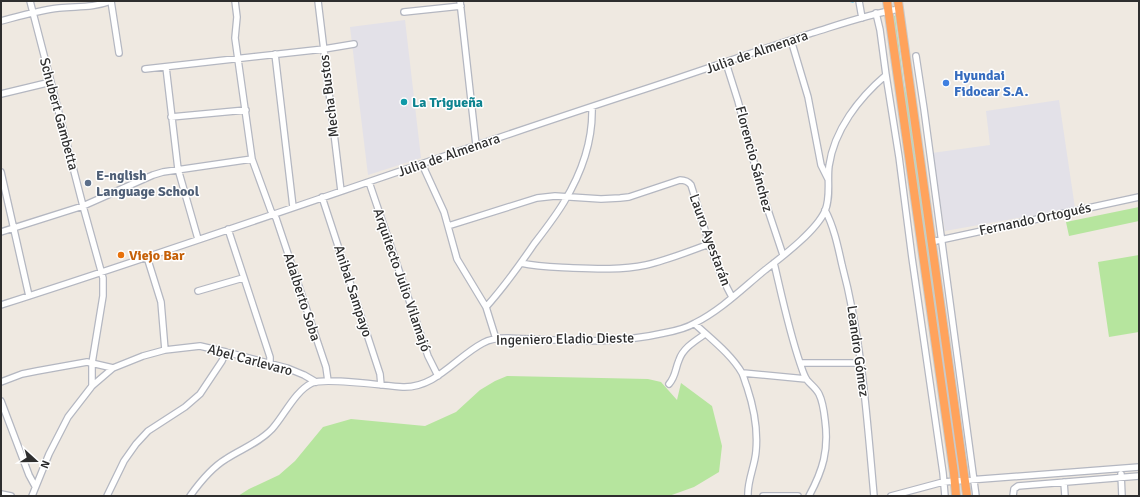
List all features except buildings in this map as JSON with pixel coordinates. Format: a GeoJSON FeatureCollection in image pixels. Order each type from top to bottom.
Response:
{"type":"FeatureCollection","features":[{"type":"Feature","properties":{"kind":"highway"},"geometry":{"type":"LineString","coordinates":[[887,1],[956,496]]}},
{"type":"Feature","properties":{"kind":"highway"},"geometry":{"type":"LineString","coordinates":[[898,5],[967,496]]}},
{"type":"Feature","properties":{"kind":"street","name":"Schubert Gambetta"},"geometry":{"type":"LineString","coordinates":[[30,1],[104,284],[92,363],[92,386]]}},
{"type":"Feature","properties":{"kind":"street"},"geometry":{"type":"LineString","coordinates":[[1,21],[59,8],[85,8],[101,5],[111,1],[119,53]]}},
{"type":"Feature","properties":{"kind":"street","name":"Adalberto Soba"},"geometry":{"type":"LineString","coordinates":[[235,1],[237,17],[235,38],[252,160],[273,214],[276,218],[326,367],[328,381]]}},
{"type":"Feature","properties":{"kind":"street","name":"Mecha Bustos"},"geometry":{"type":"LineString","coordinates":[[318,1],[341,192]]}},
{"type":"Feature","properties":{"kind":"street"},"geometry":{"type":"LineString","coordinates":[[859,1],[862,18]]}},
{"type":"Feature","properties":{"kind":"street"},"geometry":{"type":"LineString","coordinates":[[404,12],[460,3],[476,145]]}},
{"type":"Feature","properties":{"kind":"street","name":"Julia de Almenara"},"geometry":{"type":"LineString","coordinates":[[1,305],[791,40],[876,13],[888,11],[898,5]]}},
{"type":"Feature","properties":{"kind":"street"},"geometry":{"type":"LineString","coordinates":[[876,13],[880,30],[899,157],[943,473],[944,496]]}},
{"type":"Feature","properties":{"kind":"street"},"geometry":{"type":"LineString","coordinates":[[791,40],[808,97],[821,165],[828,179]]}},
{"type":"Feature","properties":{"kind":"street"},"geometry":{"type":"LineString","coordinates":[[145,69],[324,50],[354,44]]}},
{"type":"Feature","properties":{"kind":"street"},"geometry":{"type":"LineString","coordinates":[[275,54],[293,207]]}},
{"type":"Feature","properties":{"kind":"street"},"geometry":{"type":"LineString","coordinates":[[916,56],[976,496]]}},
{"type":"Feature","properties":{"kind":"street","name":"Florencio Sánchez"},"geometry":{"type":"LineString","coordinates":[[726,63],[738,101],[761,189],[783,255]]}},
{"type":"Feature","properties":{"kind":"street"},"geometry":{"type":"LineString","coordinates":[[166,67],[178,169],[198,239]]}},
{"type":"Feature","properties":{"kind":"street","name":"Ingeniero Eladio Dieste"},"geometry":{"type":"LineString","coordinates":[[316,382],[328,381],[412,387],[425,383],[438,376],[474,348],[496,338],[621,340],[653,336],[686,328],[695,324],[732,297],[774,263],[811,229],[825,210],[829,198],[828,179],[830,157],[839,133],[866,95],[886,75]]}},
{"type":"Feature","properties":{"kind":"street"},"geometry":{"type":"LineString","coordinates":[[1,94],[51,82]]}},
{"type":"Feature","properties":{"kind":"street"},"geometry":{"type":"LineString","coordinates":[[486,307],[521,263],[568,196],[586,150],[592,124],[592,107]]}},
{"type":"Feature","properties":{"kind":"street"},"geometry":{"type":"LineString","coordinates":[[172,117],[246,110]]}},
{"type":"Feature","properties":{"kind":"street"},"geometry":{"type":"LineString","coordinates":[[1,232],[83,206],[152,175],[178,169],[252,160]]}},
{"type":"Feature","properties":{"kind":"street"},"geometry":{"type":"LineString","coordinates":[[422,164],[444,212],[457,259],[486,307],[496,338]]}},
{"type":"Feature","properties":{"kind":"street"},"geometry":{"type":"LineString","coordinates":[[1,172],[29,296]]}},
{"type":"Feature","properties":{"kind":"street","name":"Lauro Ayestarán"},"geometry":{"type":"LineString","coordinates":[[568,196],[601,199],[629,197],[680,180],[689,182],[710,244],[726,286],[732,297]]}},
{"type":"Feature","properties":{"kind":"street","name":"Arquitecto Julio Vilamajó"},"geometry":{"type":"LineString","coordinates":[[369,182],[428,356],[438,376]]}},
{"type":"Feature","properties":{"kind":"street"},"geometry":{"type":"LineString","coordinates":[[448,226],[528,200],[545,196],[568,196]]}},
{"type":"Feature","properties":{"kind":"street","name":"Fernando Ortogués"},"geometry":{"type":"LineString","coordinates":[[931,242],[1139,197]]}},
{"type":"Feature","properties":{"kind":"street","name":"Anibal Sampayo"},"geometry":{"type":"LineString","coordinates":[[322,198],[380,374],[381,385]]}},
{"type":"Feature","properties":{"kind":"street","name":"Leandro Gómez"},"geometry":{"type":"LineString","coordinates":[[825,210],[830,219],[848,286],[860,363],[874,496]]}},
{"type":"Feature","properties":{"kind":"street"},"geometry":{"type":"LineString","coordinates":[[228,229],[270,357],[270,363]]}},
{"type":"Feature","properties":{"kind":"street"},"geometry":{"type":"LineString","coordinates":[[521,263],[531,266],[566,268],[629,268],[648,265],[710,244]]}},
{"type":"Feature","properties":{"kind":"street"},"geometry":{"type":"LineString","coordinates":[[147,257],[161,302],[165,350]]}},
{"type":"Feature","properties":{"kind":"street"},"geometry":{"type":"LineString","coordinates":[[774,263],[791,336],[800,363],[806,379],[817,391],[822,402],[827,438],[826,451],[821,470],[809,496]]}},
{"type":"Feature","properties":{"kind":"street"},"geometry":{"type":"LineString","coordinates":[[198,292],[243,278]]}},
{"type":"Feature","properties":{"kind":"street"},"geometry":{"type":"LineString","coordinates":[[695,324],[732,360],[742,373],[754,410],[757,437],[756,452],[749,482],[748,496]]}},
{"type":"Feature","properties":{"kind":"street"},"geometry":{"type":"LineString","coordinates":[[669,384],[675,376],[679,360],[684,351],[705,334]]}},
{"type":"Feature","properties":{"kind":"street","name":"Abel Carlevaro"},"geometry":{"type":"LineString","coordinates":[[32,496],[49,454],[68,417],[92,386],[113,368],[143,356],[165,350],[200,346],[270,363],[304,375],[316,382]]}},
{"type":"Feature","properties":{"kind":"street"},"geometry":{"type":"LineString","coordinates":[[107,496],[119,470],[136,444],[148,431],[188,405],[200,394],[222,361],[226,352]]}},
{"type":"Feature","properties":{"kind":"street"},"geometry":{"type":"LineString","coordinates":[[1,382],[22,374],[56,366],[87,362],[113,368]]}},
{"type":"Feature","properties":{"kind":"street"},"geometry":{"type":"LineString","coordinates":[[800,363],[860,363]]}},
{"type":"Feature","properties":{"kind":"street"},"geometry":{"type":"LineString","coordinates":[[742,373],[806,379]]}},
{"type":"Feature","properties":{"kind":"street"},"geometry":{"type":"LineString","coordinates":[[190,496],[203,479],[218,464],[257,441],[269,432],[301,392],[316,382]]}},
{"type":"Feature","properties":{"kind":"street"},"geometry":{"type":"LineString","coordinates":[[1,401],[29,476],[35,486]]}},
{"type":"Feature","properties":{"kind":"street"},"geometry":{"type":"LineString","coordinates":[[891,496],[943,482],[974,481],[1139,468]]}},
{"type":"Feature","properties":{"kind":"street"},"geometry":{"type":"LineString","coordinates":[[1121,469],[1122,496]]}},
{"type":"Feature","properties":{"kind":"street"},"geometry":{"type":"LineString","coordinates":[[1013,496],[1014,489],[1018,486],[1139,476]]}},
{"type":"Feature","properties":{"kind":"street"},"geometry":{"type":"LineString","coordinates":[[1064,482],[1066,496]]}},
{"type":"Feature","properties":{"kind":"street"},"geometry":{"type":"LineString","coordinates":[[1,494],[11,496]]}},
{"type":"Feature","properties":{"kind":"street"},"geometry":{"type":"LineString","coordinates":[[763,496],[798,496]]}},
{"type":"Feature","properties":{"kind":"shaded area"},"geometry":{"type":"Polygon","coordinates":[[[405,20],[421,158],[368,175],[350,27],[405,20]]]}},
{"type":"Feature","properties":{"kind":"shaded area"},"geometry":{"type":"Polygon","coordinates":[[[1059,100],[1075,208],[945,231],[932,153],[990,145],[986,111],[1059,100]]]}},
{"type":"Feature","properties":{"kind":"green space"},"geometry":{"type":"Polygon","coordinates":[[[893,15],[895,16],[904,84],[912,120],[960,476],[958,472],[893,15]]]}},
{"type":"Feature","properties":{"kind":"green space"},"geometry":{"type":"Polygon","coordinates":[[[1139,207],[1139,221],[1069,236],[1066,222],[1139,207]]]}},
{"type":"Feature","properties":{"kind":"green space"},"geometry":{"type":"Polygon","coordinates":[[[1139,255],[1139,332],[1109,337],[1098,262],[1139,255]]]}},
{"type":"Feature","properties":{"kind":"green space"},"geometry":{"type":"Polygon","coordinates":[[[507,376],[648,379],[661,382],[677,400],[681,383],[712,406],[722,446],[719,472],[694,487],[669,496],[238,496],[249,489],[279,475],[295,461],[323,427],[351,419],[425,426],[456,412],[480,390],[507,376]]]}},
{"type":"Feature","properties":{"kind":"waterway"},"geometry":{"type":"LineString","coordinates":[[849,1],[853,2]]}},
{"type":"Feature","properties":{"kind":"place","name":"Hyundai Fidocar S.A."},"geometry":{"type":"Point","coordinates":[946,83]}},
{"type":"Feature","properties":{"kind":"place","name":"La Trigueña"},"geometry":{"type":"Point","coordinates":[404,102]}},
{"type":"Feature","properties":{"kind":"place","name":"E-nglish Language School"},"geometry":{"type":"Point","coordinates":[88,183]}},
{"type":"Feature","properties":{"kind":"place","name":"Viejo Bar"},"geometry":{"type":"Point","coordinates":[121,255]}}]}
